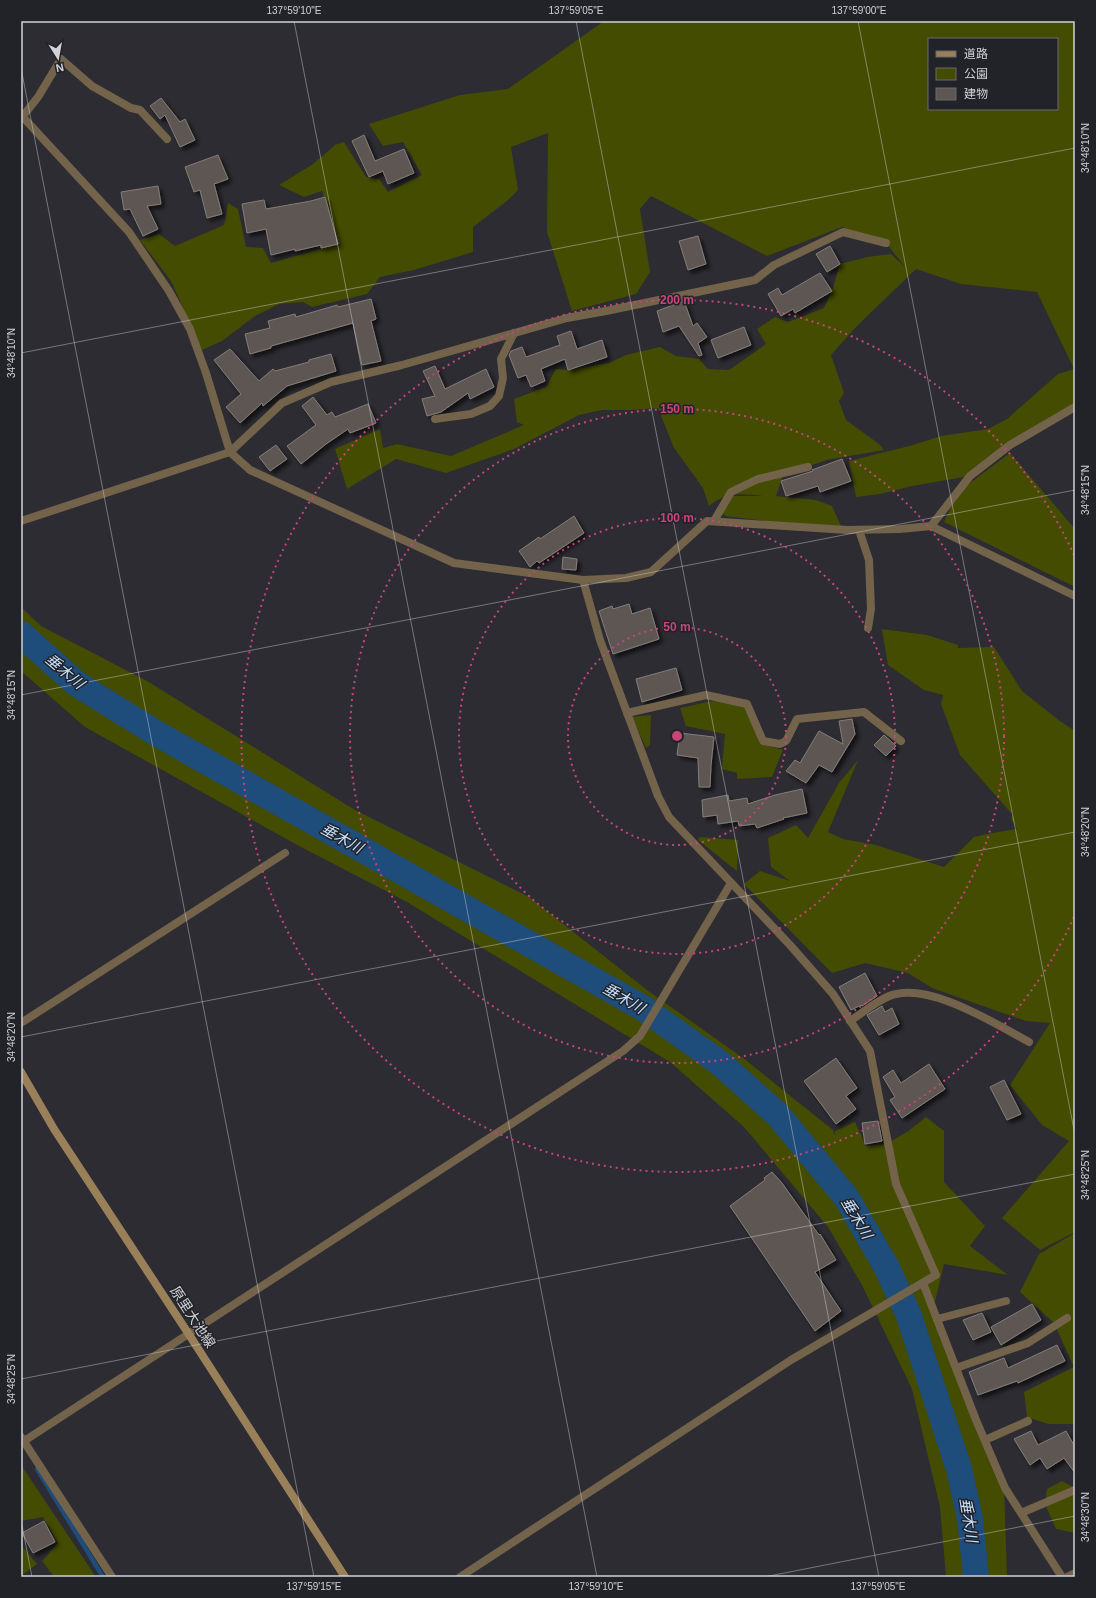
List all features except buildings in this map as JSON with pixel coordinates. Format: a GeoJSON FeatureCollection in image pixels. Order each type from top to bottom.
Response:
{"type":"FeatureCollection","features":[{"type":"Feature","properties":{"kind":"main road","name":"原里大池線"},"geometry":{"type":"LineString","coordinates":[[21,1072],[54,1129],[188,1333],[345,1577]]}},
{"type":"Feature","properties":{"kind":"street"},"geometry":{"type":"LineString","coordinates":[[167,139],[140,110],[131,108],[92,86],[61,59],[38,97],[22,115],[129,232],[169,291],[190,329],[206,373],[230,452],[250,470],[454,563],[582,580],[626,578],[651,572],[707,521],[859,530],[900,529],[931,526],[1075,596]]}},
{"type":"Feature","properties":{"kind":"street"},"geometry":{"type":"LineString","coordinates":[[21,522],[230,452],[282,403],[331,382],[402,365],[567,318],[755,280],[774,265],[843,232],[886,243]]}},
{"type":"Feature","properties":{"kind":"street"},"geometry":{"type":"LineString","coordinates":[[435,419],[471,414],[490,406],[499,396],[503,378],[501,359],[514,333]]}},
{"type":"Feature","properties":{"kind":"street"},"geometry":{"type":"LineString","coordinates":[[931,526],[970,476],[1010,445],[1075,407]]}},
{"type":"Feature","properties":{"kind":"street"},"geometry":{"type":"LineString","coordinates":[[714,521],[731,492],[758,479],[808,466]]}},
{"type":"Feature","properties":{"kind":"street"},"geometry":{"type":"LineString","coordinates":[[859,530],[869,560],[871,608],[868,628]]}},
{"type":"Feature","properties":{"kind":"street"},"geometry":{"type":"LineString","coordinates":[[460,1577],[791,1360],[936,1275],[896,1184],[870,1051],[833,994],[790,945],[669,817],[658,796],[600,640],[582,580]]}},
{"type":"Feature","properties":{"kind":"street"},"geometry":{"type":"LineString","coordinates":[[627,713],[706,695],[747,704],[763,741],[780,744],[786,741],[797,719],[864,712],[901,741]]}},
{"type":"Feature","properties":{"kind":"street"},"geometry":{"type":"LineString","coordinates":[[21,1023],[286,853]]}},
{"type":"Feature","properties":{"kind":"street"},"geometry":{"type":"LineString","coordinates":[[112,1577],[22,1440],[623,1051],[640,1036],[731,883]]}},
{"type":"Feature","properties":{"kind":"street"},"geometry":{"type":"LineString","coordinates":[[850,1021],[887,997],[901,993],[926,994],[966,1009],[1029,1042]]}},
{"type":"Feature","properties":{"kind":"street"},"geometry":{"type":"LineString","coordinates":[[923,1283],[1005,1488],[1062,1577]]}},
{"type":"Feature","properties":{"kind":"street"},"geometry":{"type":"LineString","coordinates":[[937,1319],[1006,1301]]}},
{"type":"Feature","properties":{"kind":"street"},"geometry":{"type":"LineString","coordinates":[[956,1368],[1028,1343],[1067,1318]]}},
{"type":"Feature","properties":{"kind":"street"},"geometry":{"type":"LineString","coordinates":[[985,1440],[1028,1421]]}},
{"type":"Feature","properties":{"kind":"street"},"geometry":{"type":"LineString","coordinates":[[1021,1513],[1075,1490]]}},
{"type":"Feature","properties":{"kind":"street"},"geometry":{"type":"LineString","coordinates":[[1067,1577],[1075,1573]]}},
{"type":"Feature","properties":{"kind":"green space"},"geometry":{"type":"Polygon","coordinates":[[[604,21],[1075,21],[1075,405],[970,476],[912,486],[880,494],[856,497],[849,461],[913,445],[941,436],[988,429],[1007,419],[1058,374],[1074,369],[1037,292],[961,284],[916,269],[856,327],[831,355],[844,393],[839,401],[846,420],[879,444],[884,450],[827,460],[783,475],[776,496],[816,500],[832,506],[843,530],[725,516],[721,511],[733,496],[763,496],[741,494],[728,496],[709,506],[703,488],[674,448],[658,408],[602,410],[579,415],[514,449],[446,473],[396,459],[347,489],[335,449],[380,429],[383,448],[397,444],[451,456],[524,425],[517,422],[514,399],[546,387],[556,369],[568,370],[609,363],[626,355],[660,347],[676,356],[699,359],[708,369],[729,370],[766,344],[757,329],[775,317],[788,322],[824,308],[832,291],[840,264],[867,257],[891,254],[905,267],[886,243],[842,227],[767,256],[651,196],[640,209],[650,272],[636,294],[572,311],[547,232],[548,133],[511,147],[518,190],[507,201],[473,227],[473,252],[414,270],[380,277],[367,294],[312,307],[303,302],[279,304],[255,316],[222,341],[202,350],[171,281],[140,240],[159,234],[175,246],[224,225],[228,203],[238,209],[246,247],[263,248],[271,263],[338,244],[322,191],[304,197],[279,185],[313,164],[335,145],[344,142],[366,177],[379,179],[388,192],[422,175],[403,142],[383,146],[369,124],[460,95],[508,89],[604,21]]]}},
{"type":"Feature","properties":{"kind":"green space"},"geometry":{"type":"Polygon","coordinates":[[[1010,453],[1075,529],[1075,587],[944,522],[958,492],[1010,453]]]}},
{"type":"Feature","properties":{"kind":"green space"},"geometry":{"type":"Polygon","coordinates":[[[21,607],[41,626],[147,681],[355,810],[529,897],[647,990],[743,1058],[833,1130],[835,1136],[835,1131],[855,1122],[866,1146],[886,1144],[907,1132],[926,1117],[944,1131],[944,1182],[985,1226],[970,1246],[1008,1275],[944,1264],[934,1306],[1004,1485],[1007,1577],[946,1577],[940,1507],[912,1389],[862,1285],[828,1227],[744,1127],[670,1062],[407,902],[301,847],[85,727],[21,671],[21,607]]]}},
{"type":"Feature","properties":{"kind":"green space"},"geometry":{"type":"Polygon","coordinates":[[[882,629],[927,635],[958,645],[958,648],[994,647],[1022,691],[1075,731],[1075,1232],[1040,1250],[1002,1218],[1069,1141],[1042,1125],[1010,1085],[1050,1023],[1026,1021],[932,988],[908,973],[865,963],[832,973],[744,884],[760,871],[790,881],[771,867],[768,838],[796,825],[808,838],[839,783],[858,760],[828,832],[843,839],[876,845],[944,867],[974,837],[1017,829],[1011,819],[1013,813],[1011,813],[960,755],[941,704],[943,695],[924,690],[888,665],[882,629]]]}},
{"type":"Feature","properties":{"kind":"green space"},"geometry":{"type":"Polygon","coordinates":[[[712,701],[747,704],[759,743],[783,750],[772,777],[737,779],[737,773],[722,769],[725,734],[686,726],[680,708],[712,701]]]}},
{"type":"Feature","properties":{"kind":"green space"},"geometry":{"type":"Polygon","coordinates":[[[651,715],[650,745],[646,748],[632,717],[651,715]]]}},
{"type":"Feature","properties":{"kind":"green space"},"geometry":{"type":"Polygon","coordinates":[[[700,837],[738,840],[737,871],[698,840],[700,837]]]}},
{"type":"Feature","properties":{"kind":"green space"},"geometry":{"type":"Polygon","coordinates":[[[1075,1233],[1075,1424],[1048,1424],[1027,1417],[1024,1392],[1074,1367],[1054,1323],[1020,1292],[1039,1254],[1075,1233]]]}},
{"type":"Feature","properties":{"kind":"green space"},"geometry":{"type":"Polygon","coordinates":[[[21,1465],[96,1577],[54,1577],[42,1561],[58,1543],[43,1517],[21,1521],[21,1465]]]}},
{"type":"Feature","properties":{"kind":"green space"},"geometry":{"type":"Polygon","coordinates":[[[1062,1481],[1075,1488],[1075,1533],[1056,1529],[1045,1504],[1047,1489],[1062,1481]]]}},
{"type":"Feature","properties":{"kind":"green space"},"geometry":{"type":"Polygon","coordinates":[[[21,1545],[37,1564],[21,1576],[21,1545]]]}},
{"type":"Feature","properties":{"kind":"waterway","name":"垂木川"},"geometry":{"type":"LineString","coordinates":[[21,634],[77,684],[156,733],[643,1008],[720,1063],[778,1115],[846,1197],[887,1268],[909,1316],[959,1469],[970,1519],[976,1577]]}},
{"type":"Feature","properties":{"kind":"waterway"},"geometry":{"type":"LineString","coordinates":[[37,1469],[103,1577]]}}]}
